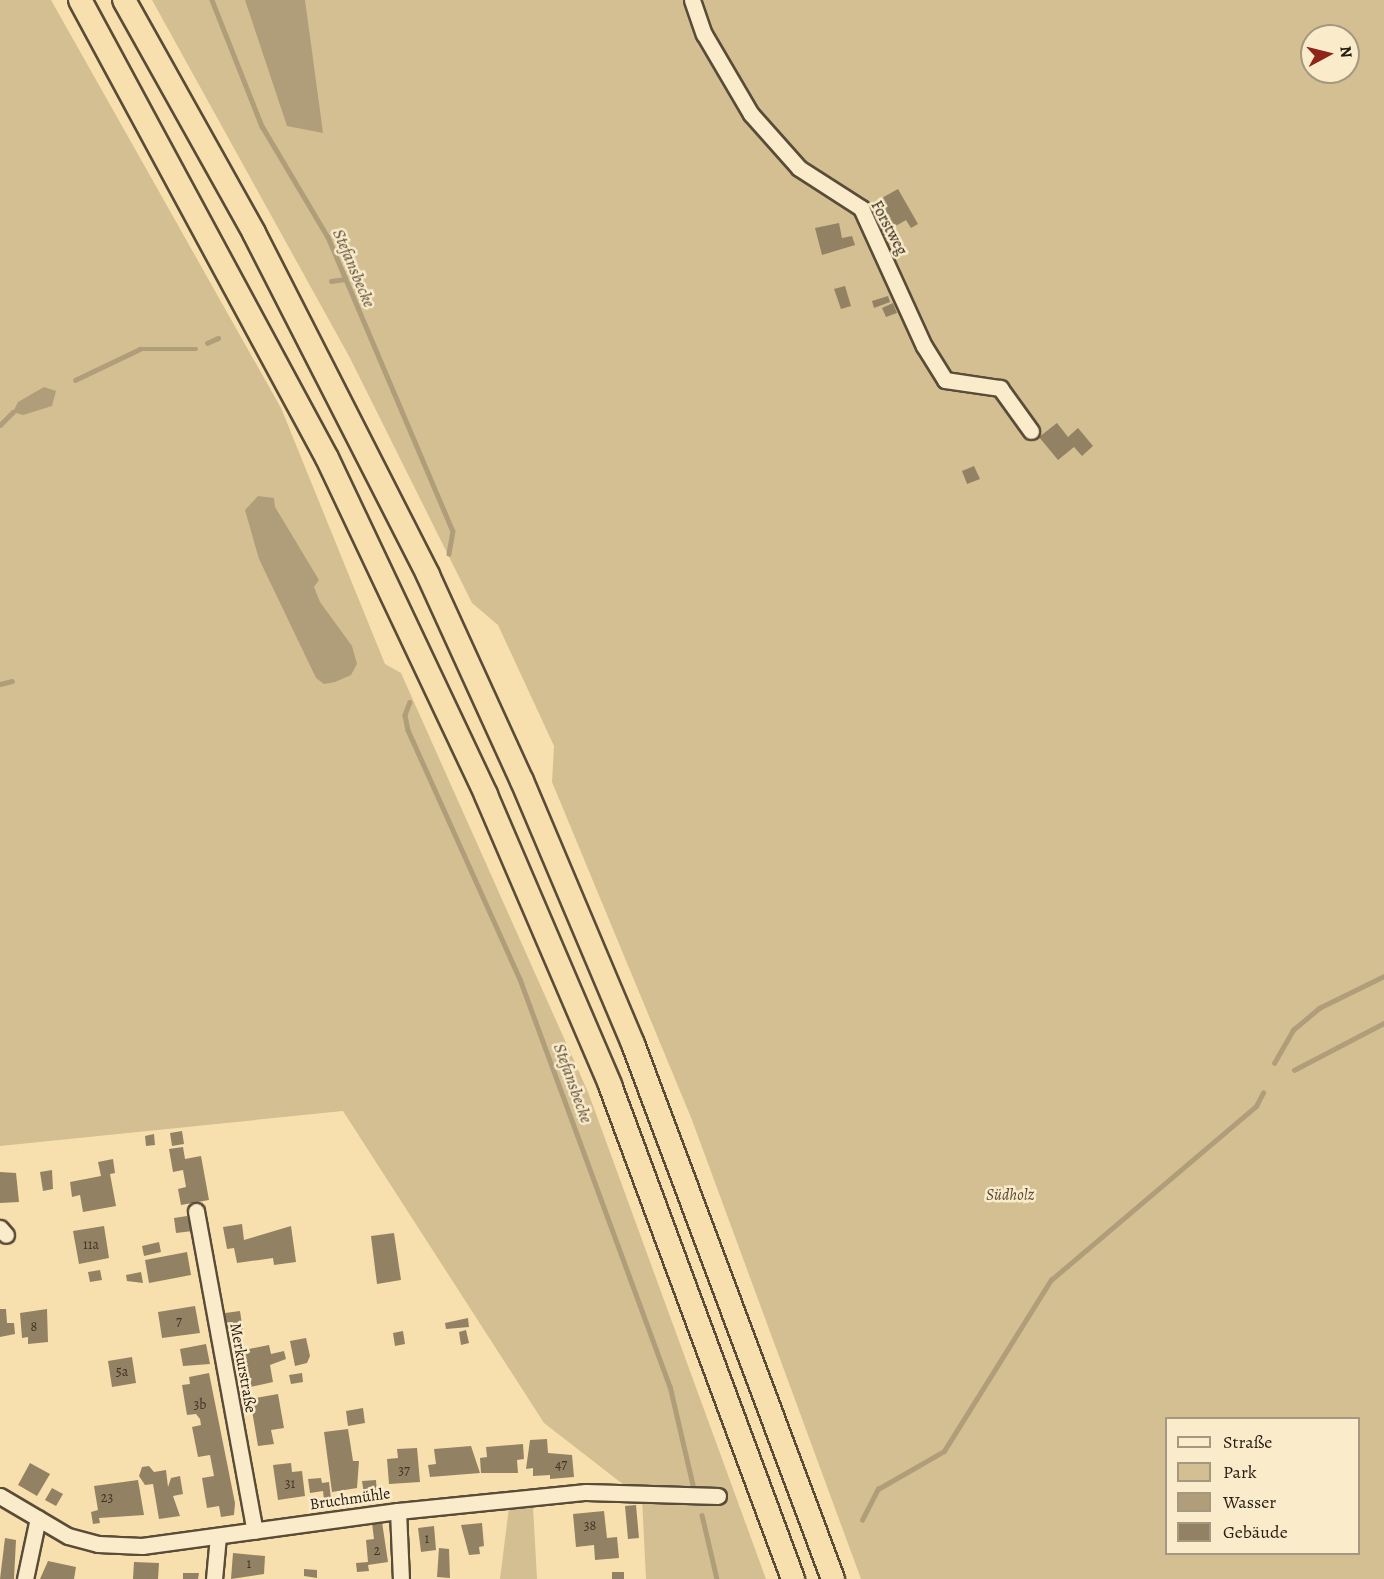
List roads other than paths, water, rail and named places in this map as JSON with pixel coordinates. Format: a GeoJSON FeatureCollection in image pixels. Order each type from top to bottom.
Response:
{"type":"FeatureCollection","features":[{"type":"Feature","properties":{"kind":"highway"},"geometry":{"type":"LineString","coordinates":[[80,0],[327,458],[486,795],[610,1085],[793,1579]]}},
{"type":"Feature","properties":{"kind":"highway"},"geometry":{"type":"LineString","coordinates":[[124,0],[255,233],[428,575],[498,727],[633,1044],[834,1579]]}},
{"type":"Feature","properties":{"kind":"street","name":"Forstweg"},"geometry":{"type":"LineString","coordinates":[[692,0],[704,34],[751,114],[799,168],[861,208],[924,346],[945,380],[1000,388],[1032,431]]}},
{"type":"Feature","properties":{"kind":"street","name":"Merkurstraße"},"geometry":{"type":"LineString","coordinates":[[196,1211],[255,1531]]}},
{"type":"Feature","properties":{"kind":"street","name":"Bruchmühle"},"geometry":{"type":"LineString","coordinates":[[0,1496],[68,1536],[98,1544],[142,1546],[398,1510],[586,1492],[718,1497]]}},
{"type":"Feature","properties":{"kind":"street"},"geometry":{"type":"LineString","coordinates":[[398,1510],[401,1579]]}},
{"type":"Feature","properties":{"kind":"street"},"geometry":{"type":"LineString","coordinates":[[25,1579],[38,1518]]}},
{"type":"Feature","properties":{"kind":"street"},"geometry":{"type":"LineString","coordinates":[[214,1579],[218,1536]]}},
{"type":"Feature","properties":{"kind":"water"},"geometry":{"type":"Polygon","coordinates":[[[245,0],[305,0],[323,133],[287,126],[245,0]]]}},
{"type":"Feature","properties":{"kind":"water"},"geometry":{"type":"Polygon","coordinates":[[[44,387],[56,391],[52,406],[23,415],[13,412],[18,402],[44,387]]]}},
{"type":"Feature","properties":{"kind":"water"},"geometry":{"type":"Polygon","coordinates":[[[258,496],[274,498],[275,507],[319,580],[314,587],[320,602],[352,646],[357,664],[351,675],[324,684],[316,678],[259,559],[245,510],[258,496]]]}},
{"type":"Feature","properties":{"kind":"waterway","name":"Stefansbecke"},"geometry":{"type":"LineString","coordinates":[[212,0],[262,126],[328,237],[453,531],[449,554]]}},
{"type":"Feature","properties":{"kind":"waterway"},"geometry":{"type":"LineString","coordinates":[[331,281],[345,279]]}},
{"type":"Feature","properties":{"kind":"waterway"},"geometry":{"type":"LineString","coordinates":[[207,343],[218,338]]}},
{"type":"Feature","properties":{"kind":"waterway"},"geometry":{"type":"LineString","coordinates":[[75,380],[140,349],[196,349]]}},
{"type":"Feature","properties":{"kind":"waterway"},"geometry":{"type":"LineString","coordinates":[[0,425],[13,412]]}},
{"type":"Feature","properties":{"kind":"waterway"},"geometry":{"type":"LineString","coordinates":[[0,684],[12,681]]}},
{"type":"Feature","properties":{"kind":"waterway","name":"Stefansbecke"},"geometry":{"type":"LineString","coordinates":[[410,702],[405,715],[408,730],[520,979],[670,1386],[693,1485]]}},
{"type":"Feature","properties":{"kind":"waterway"},"geometry":{"type":"LineString","coordinates":[[1274,1063],[1293,1030],[1319,1008],[1384,976]]}},
{"type":"Feature","properties":{"kind":"waterway"},"geometry":{"type":"LineString","coordinates":[[1294,1070],[1384,1023]]}},
{"type":"Feature","properties":{"kind":"waterway"},"geometry":{"type":"LineString","coordinates":[[862,1520],[878,1489],[944,1451],[1051,1280],[1256,1106],[1263,1093]]}},
{"type":"Feature","properties":{"kind":"waterway","name":"Stefansbecke"},"geometry":{"type":"LineString","coordinates":[[702,1515],[717,1579]]}},
{"type":"Feature","properties":{"kind":"park label","name":"Südholz"},"geometry":{"type":"Point","coordinates":[1010,1195]}}]}
